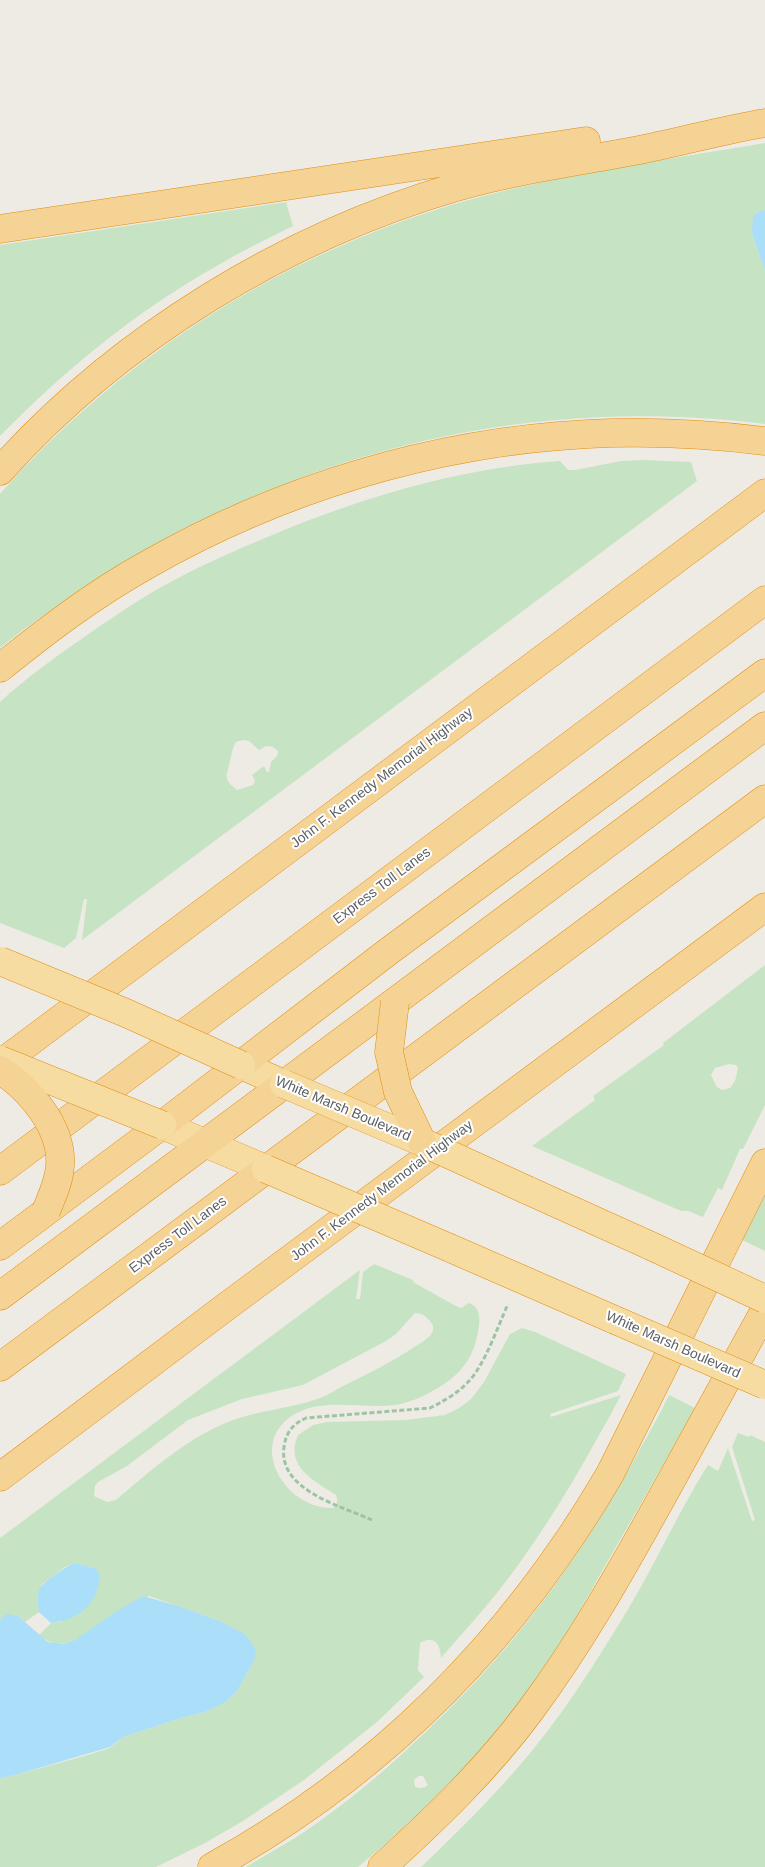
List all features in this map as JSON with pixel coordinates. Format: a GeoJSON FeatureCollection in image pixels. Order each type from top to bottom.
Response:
{"type":"FeatureCollection","features":[{"type":"Feature","properties":{"kind":"highway"},"geometry":{"type":"LineString","coordinates":[[0,229],[550,146],[637,135],[753,125]]}},
{"type":"Feature","properties":{"kind":"highway"},"geometry":{"type":"LineString","coordinates":[[0,471],[66,405],[161,329],[237,282],[337,231],[420,198],[458,187],[547,166],[636,150],[753,125]]}},
{"type":"Feature","properties":{"kind":"highway"},"geometry":{"type":"LineString","coordinates":[[0,668],[75,610],[145,565],[230,523],[326,485],[408,461],[496,444],[588,434],[679,433],[765,441]]}},
{"type":"Feature","properties":{"kind":"highway","name":"John F. Kennedy Memorial Highway"},"geometry":{"type":"LineString","coordinates":[[0,1062],[765,493]]}},
{"type":"Feature","properties":{"kind":"highway","name":"Express Toll Lanes"},"geometry":{"type":"LineString","coordinates":[[0,1171],[765,600]]}},
{"type":"Feature","properties":{"kind":"highway"},"geometry":{"type":"LineString","coordinates":[[3,1244],[390,951],[765,672]]}},
{"type":"Feature","properties":{"kind":"highway"},"geometry":{"type":"LineString","coordinates":[[0,1296],[765,726]]}},
{"type":"Feature","properties":{"kind":"highway","name":"Express Toll Lanes"},"geometry":{"type":"LineString","coordinates":[[0,1367],[765,799]]}},
{"type":"Feature","properties":{"kind":"highway","name":"John F. Kennedy Memorial Highway"},"geometry":{"type":"LineString","coordinates":[[0,1477],[235,1300],[765,907]]}},
{"type":"Feature","properties":{"kind":"highway","name":"White Marsh Boulevard"},"geometry":{"type":"LineString","coordinates":[[0,961],[135,1016],[284,1084],[422,1142],[765,1299]]}},
{"type":"Feature","properties":{"kind":"highway"},"geometry":{"type":"LineString","coordinates":[[395,1002],[389,1052],[398,1092],[422,1142]]}},
{"type":"Feature","properties":{"kind":"highway","name":"White Marsh Boulevard"},"geometry":{"type":"LineString","coordinates":[[0,1062],[205,1143],[765,1385]]}},
{"type":"Feature","properties":{"kind":"highway"},"geometry":{"type":"LineString","coordinates":[[0,1070],[35,1102],[56,1136],[60,1154],[59,1174],[46,1211]]}},
{"type":"Feature","properties":{"kind":"highway"},"geometry":{"type":"LineString","coordinates":[[212,1867],[312,1806],[373,1758],[464,1673],[544,1578],[610,1474],[765,1163]]}},
{"type":"Feature","properties":{"kind":"highway"},"geometry":{"type":"LineString","coordinates":[[382,1867],[425,1828],[494,1756],[565,1662],[618,1576],[765,1310]]}},
{"type":"Feature","properties":{"kind":"path"},"geometry":{"type":"LineString","coordinates":[[372,1520],[314,1495],[294,1478],[285,1466],[283,1457],[288,1431],[296,1423],[306,1418],[430,1408],[446,1400],[470,1380],[482,1360],[520,1278]]}},
{"type":"Feature","properties":{"kind":"green space"},"geometry":{"type":"Polygon","coordinates":[[[765,143],[765,210],[760,211],[752,233],[765,271],[765,424],[661,416],[558,420],[458,434],[360,458],[265,492],[173,535],[85,587],[0,648],[0,494],[49,443],[102,395],[157,351],[216,312],[278,276],[342,245],[408,219],[476,198],[583,174],[765,143]]]}},
{"type":"Feature","properties":{"kind":"green space"},"geometry":{"type":"Polygon","coordinates":[[[286,202],[293,226],[215,267],[129,323],[49,388],[0,436],[0,245],[286,202]]]}},
{"type":"Feature","properties":{"kind":"green space"},"geometry":{"type":"Polygon","coordinates":[[[560,461],[568,470],[575,470],[621,461],[691,462],[697,481],[82,940],[87,899],[84,899],[76,938],[64,948],[0,923],[0,702],[42,667],[124,610],[173,580],[244,547],[331,512],[406,488],[482,471],[560,461]],[[249,741],[236,742],[232,751],[227,780],[237,790],[253,785],[255,781],[252,775],[264,766],[267,772],[269,772],[271,762],[277,756],[278,751],[273,747],[266,746],[259,750],[249,741]]]}},
{"type":"Feature","properties":{"kind":"green space"},"geometry":{"type":"Polygon","coordinates":[[[765,965],[765,1105],[743,1149],[740,1149],[722,1190],[718,1188],[703,1217],[688,1211],[681,1211],[532,1146],[595,1100],[593,1096],[664,1045],[663,1043],[765,965]],[[729,1064],[715,1068],[711,1075],[717,1087],[722,1090],[730,1088],[735,1081],[738,1068],[736,1065],[729,1064]]]}},
{"type":"Feature","properties":{"kind":"green space"},"geometry":{"type":"Polygon","coordinates":[[[765,1194],[765,1251],[742,1240],[765,1194]]]}},
{"type":"Feature","properties":{"kind":"green space"},"geometry":{"type":"Polygon","coordinates":[[[374,1264],[413,1280],[413,1282],[461,1308],[469,1303],[473,1305],[478,1311],[479,1319],[474,1348],[467,1362],[457,1374],[438,1388],[414,1400],[402,1404],[383,1406],[335,1405],[312,1407],[301,1411],[284,1423],[274,1437],[272,1453],[276,1470],[285,1485],[298,1497],[315,1505],[333,1508],[337,1502],[336,1495],[311,1478],[298,1464],[295,1446],[298,1435],[313,1425],[327,1422],[406,1420],[445,1415],[471,1399],[484,1382],[510,1334],[522,1328],[535,1332],[626,1374],[618,1391],[550,1414],[551,1417],[621,1395],[558,1505],[507,1580],[441,1658],[440,1649],[436,1642],[430,1640],[420,1643],[418,1670],[424,1677],[377,1722],[304,1780],[243,1821],[205,1843],[156,1867],[0,1867],[0,1778],[110,1748],[123,1737],[205,1712],[224,1703],[237,1691],[254,1661],[217,1620],[149,1596],[75,1640],[60,1644],[48,1641],[39,1635],[51,1623],[61,1622],[95,1568],[74,1563],[65,1567],[42,1584],[38,1601],[39,1612],[25,1622],[18,1616],[7,1615],[0,1619],[0,1538],[360,1270],[356,1299],[360,1299],[363,1272],[374,1264]],[[415,1313],[396,1334],[386,1341],[303,1385],[242,1399],[188,1420],[127,1466],[98,1482],[95,1486],[94,1496],[107,1502],[116,1500],[169,1456],[213,1429],[239,1418],[320,1398],[389,1362],[428,1338],[433,1331],[432,1323],[424,1315],[415,1313]]]}},
{"type":"Feature","properties":{"kind":"green space"},"geometry":{"type":"Polygon","coordinates":[[[669,1395],[695,1408],[561,1642],[524,1696],[481,1749],[409,1823],[358,1867],[246,1867],[295,1838],[327,1816],[387,1767],[450,1708],[513,1640],[593,1530],[669,1395]],[[419,1776],[414,1780],[415,1787],[422,1788],[428,1785],[423,1776],[419,1776]]]}},
{"type":"Feature","properties":{"kind":"green space"},"geometry":{"type":"Polygon","coordinates":[[[738,1433],[749,1437],[750,1435],[765,1442],[765,1867],[421,1867],[464,1826],[505,1782],[531,1752],[570,1701],[627,1611],[708,1465],[718,1471],[728,1448],[752,1521],[755,1520],[732,1447],[738,1433]]]}},
{"type":"Feature","properties":{"kind":"water"},"geometry":{"type":"Polygon","coordinates":[[[765,210],[765,271],[752,233],[753,216],[765,210]]]}},
{"type":"Feature","properties":{"kind":"water"},"geometry":{"type":"Polygon","coordinates":[[[74,1563],[95,1568],[100,1574],[96,1594],[86,1609],[79,1614],[51,1623],[39,1612],[39,1591],[47,1580],[74,1563]]]}},
{"type":"Feature","properties":{"kind":"water"},"geometry":{"type":"Polygon","coordinates":[[[143,1596],[217,1620],[243,1633],[249,1639],[256,1650],[254,1661],[237,1691],[224,1703],[205,1712],[123,1737],[110,1747],[0,1778],[0,1619],[7,1614],[18,1616],[48,1642],[63,1644],[75,1640],[117,1611],[143,1596]]]}}]}
